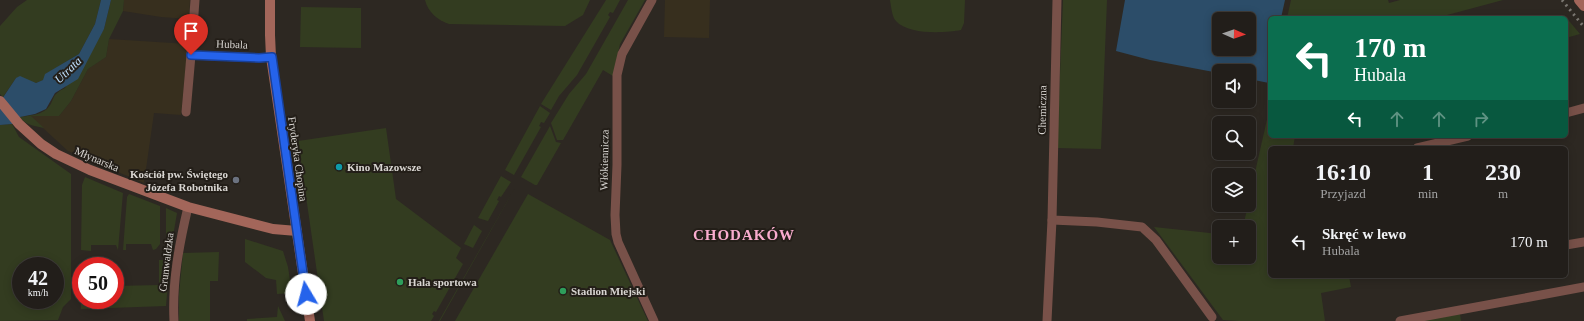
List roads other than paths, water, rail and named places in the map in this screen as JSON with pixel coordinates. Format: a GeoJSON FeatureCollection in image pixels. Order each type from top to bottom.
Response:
{"type":"FeatureCollection","features":[{"type":"Feature","properties":{"kind":"main road","name":"Fryderyka Chopina"},"geometry":{"type":"LineString","coordinates":[[270,0],[270,35],[272,57],[310,321]]}},
{"type":"Feature","properties":{"kind":"main road"},"geometry":{"type":"LineString","coordinates":[[1579,0],[1584,6]]}},
{"type":"Feature","properties":{"kind":"main road","name":"Młynarska"},"geometry":{"type":"LineString","coordinates":[[0,101],[19,124],[41,144],[56,154],[90,170],[188,207],[273,229],[297,231]]}},
{"type":"Feature","properties":{"kind":"street"},"geometry":{"type":"LineString","coordinates":[[186,112],[195,0]]}},
{"type":"Feature","properties":{"kind":"street","name":"Włókiennicza"},"geometry":{"type":"LineString","coordinates":[[652,0],[622,54],[618,71],[615,220],[618,242],[654,321]]}},
{"type":"Feature","properties":{"kind":"street","name":"Chemiczna"},"geometry":{"type":"LineString","coordinates":[[1047,321],[1052,220],[1057,0]]}},
{"type":"Feature","properties":{"kind":"street","name":"Hubala"},"geometry":{"type":"LineString","coordinates":[[191,55],[259,58],[272,57]]}},
{"type":"Feature","properties":{"kind":"street"},"geometry":{"type":"LineString","coordinates":[[1568,112],[1584,108]]}},
{"type":"Feature","properties":{"kind":"street"},"geometry":{"type":"LineString","coordinates":[[1425,146],[1459,138]]}},
{"type":"Feature","properties":{"kind":"street","name":"Grunwaldzka"},"geometry":{"type":"LineString","coordinates":[[174,321],[174,286],[177,256],[188,207]]}},
{"type":"Feature","properties":{"kind":"street"},"geometry":{"type":"LineString","coordinates":[[1052,220],[1097,222],[1142,227],[1156,240],[1212,317]]}},
{"type":"Feature","properties":{"kind":"street"},"geometry":{"type":"LineString","coordinates":[[1568,245],[1584,242]]}},
{"type":"Feature","properties":{"kind":"street"},"geometry":{"type":"LineString","coordinates":[[1400,321],[1584,287]]}},
{"type":"Feature","properties":{"kind":"water","name":"Utrata"},"geometry":{"type":"Polygon","coordinates":[[[101,0],[111,0],[104,29],[78,79],[55,93],[46,109],[35,114],[20,117],[12,124],[0,125],[0,102],[16,78],[20,76],[36,83],[43,80],[45,74],[79,54],[95,24],[101,0]]]}},
{"type":"Feature","properties":{"kind":"water"},"geometry":{"type":"Polygon","coordinates":[[[1125,0],[1285,0],[1281,16],[1268,16],[1268,83],[1256,80],[1256,64],[1212,64],[1212,72],[1150,60],[1116,51],[1125,0]]]}},
{"type":"Feature","properties":{"kind":"railway"},"geometry":{"type":"LineString","coordinates":[[1562,0],[1584,27]]}},
{"type":"Feature","properties":{"kind":"place","name":"Kino Mazowsze"},"geometry":{"type":"Point","coordinates":[339,167]}},
{"type":"Feature","properties":{"kind":"place","name":"Kościół pw. Świętego Józefa Robotnika"},"geometry":{"type":"Point","coordinates":[236,180]}},
{"type":"Feature","properties":{"kind":"place","name":"Hala sportowa"},"geometry":{"type":"Point","coordinates":[400,282]}},
{"type":"Feature","properties":{"kind":"place","name":"Stadion Miejski"},"geometry":{"type":"Point","coordinates":[563,291]}},
{"type":"Feature","properties":{"kind":"district","name":"CHODAKÓW"},"geometry":{"type":"Point","coordinates":[744,235]}}]}
